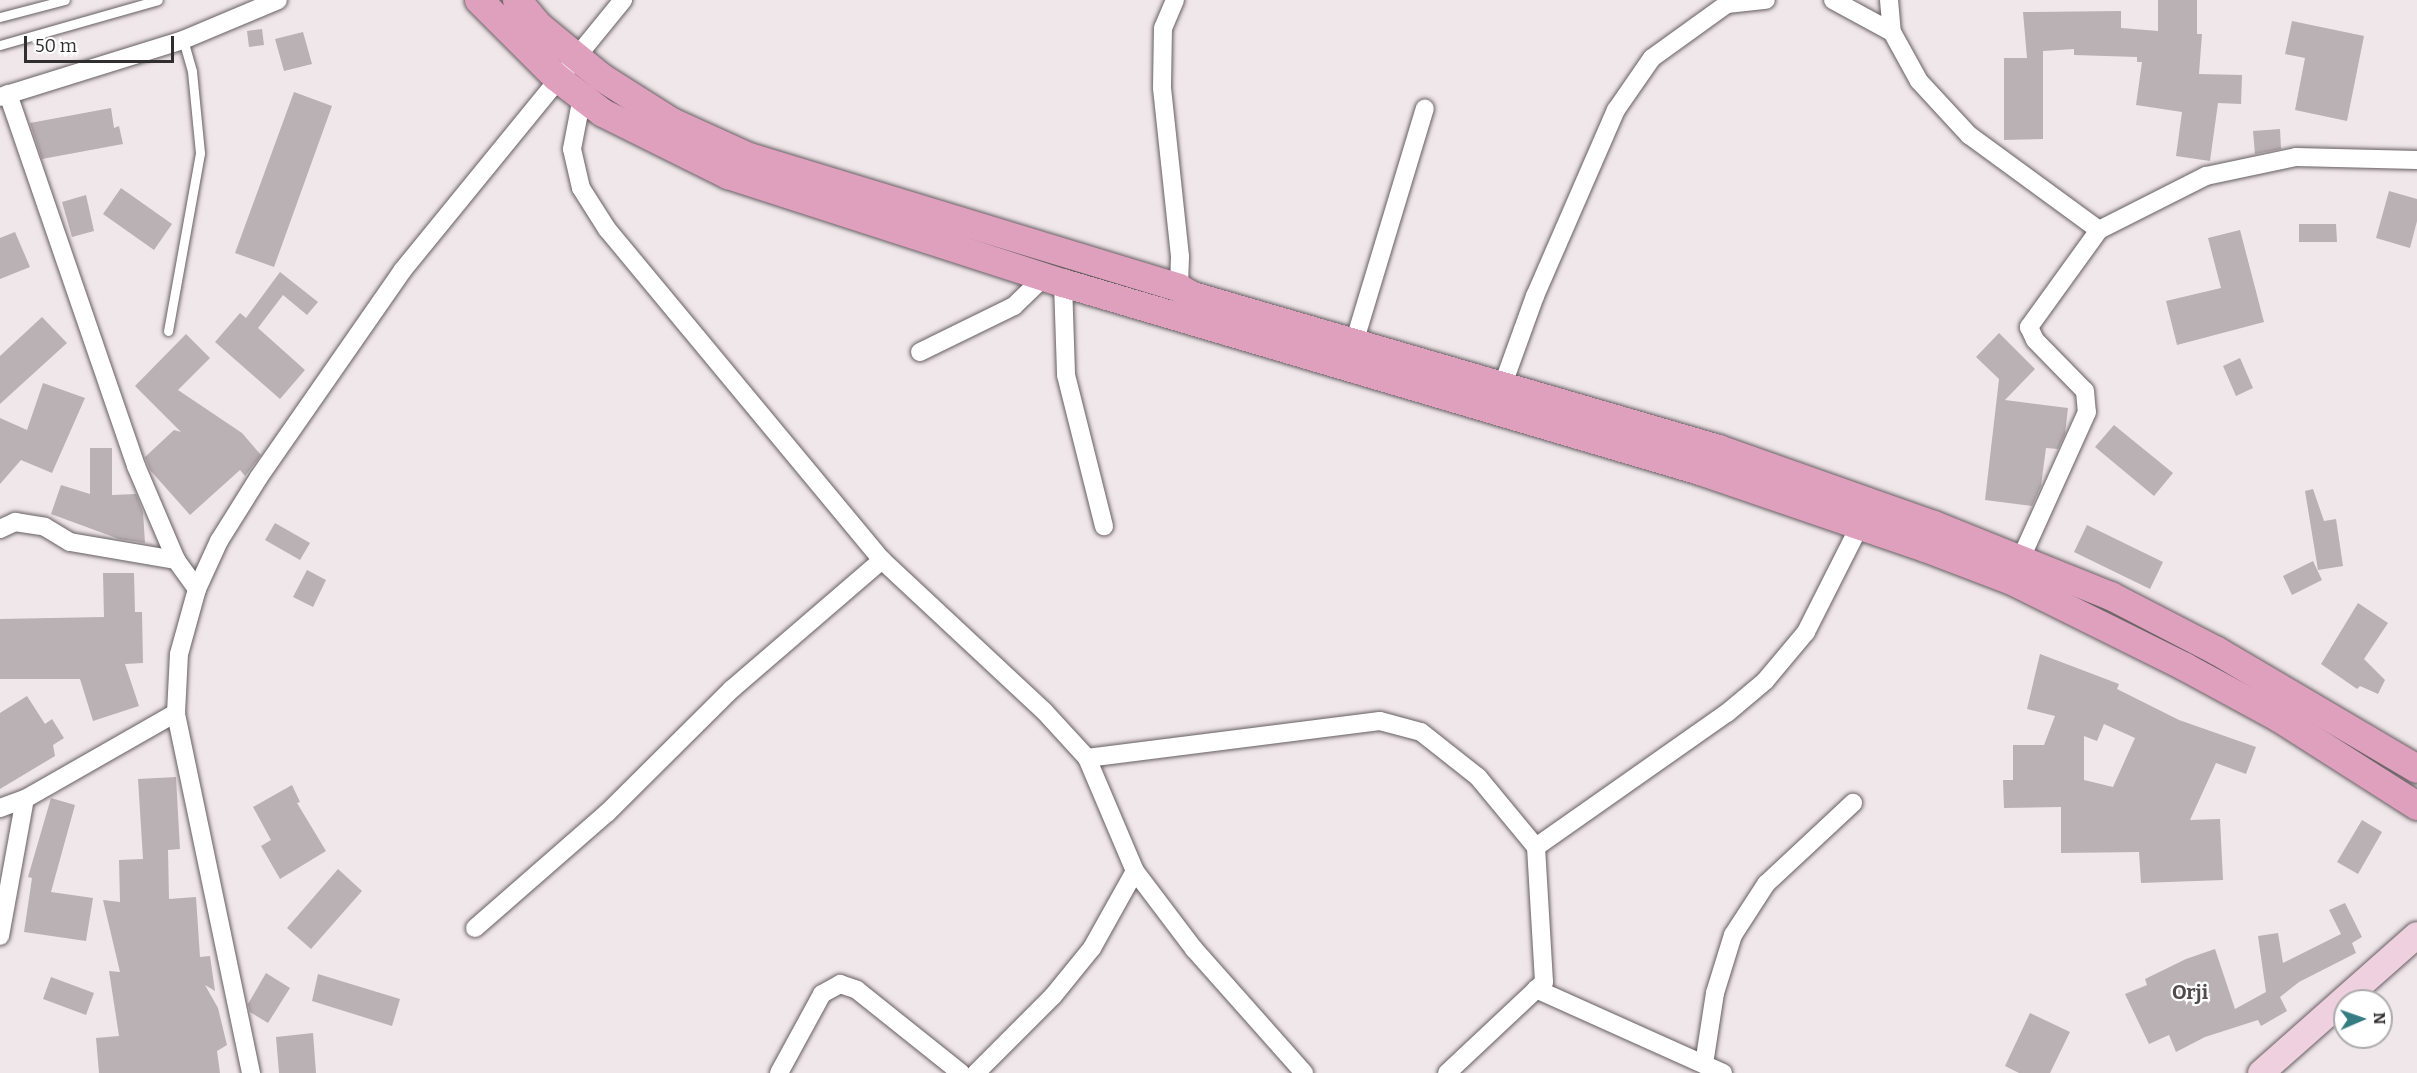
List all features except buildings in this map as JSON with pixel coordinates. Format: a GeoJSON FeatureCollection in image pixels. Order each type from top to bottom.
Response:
{"type":"FeatureCollection","features":[{"type":"Feature","properties":{"kind":"main road"},"geometry":{"type":"LineString","coordinates":[[479,0],[556,77],[582,97],[664,146],[728,175],[1053,280],[1700,471],[1860,525],[2012,581],[2185,666],[2279,718],[2417,806]]}},
{"type":"Feature","properties":{"kind":"main road"},"geometry":{"type":"LineString","coordinates":[[517,0],[539,26],[575,57],[672,123],[749,157],[1179,288],[1193,296],[1719,449],[2021,558],[2111,596],[2217,651],[2417,769]]}},
{"type":"Feature","properties":{"kind":"main road"},"geometry":{"type":"LineString","coordinates":[[2261,1073],[2417,934]]}},
{"type":"Feature","properties":{"kind":"street"},"geometry":{"type":"LineString","coordinates":[[197,589],[176,560],[136,466],[4,96],[183,40],[278,0]]}},
{"type":"Feature","properties":{"kind":"street"},"geometry":{"type":"LineString","coordinates":[[251,1073],[176,713],[179,654],[197,589],[219,541],[259,477],[402,271],[556,77],[622,0]]}},
{"type":"Feature","properties":{"kind":"street"},"geometry":{"type":"LineString","coordinates":[[1175,0],[1164,28],[1162,88],[1180,257],[1179,288]]}},
{"type":"Feature","properties":{"kind":"street"},"geometry":{"type":"LineString","coordinates":[[1502,387],[1535,296],[1616,110],[1652,58],[1727,4],[1766,0]]}},
{"type":"Feature","properties":{"kind":"street"},"geometry":{"type":"LineString","coordinates":[[1833,0],[1893,32]]}},
{"type":"Feature","properties":{"kind":"street"},"geometry":{"type":"LineString","coordinates":[[1889,0],[1893,32],[1919,81],[1968,135],[2099,230]]}},
{"type":"Feature","properties":{"kind":"street"},"geometry":{"type":"LineString","coordinates":[[582,97],[572,149],[581,188],[607,229],[882,560],[1044,711],[1087,758],[1135,871],[1194,949],[1304,1073]]}},
{"type":"Feature","properties":{"kind":"street"},"geometry":{"type":"LineString","coordinates":[[1354,343],[1425,108]]}},
{"type":"Feature","properties":{"kind":"street"},"geometry":{"type":"LineString","coordinates":[[2021,558],[2087,412],[2085,391],[2035,340],[2029,327],[2099,230],[2206,176],[2296,157],[2417,160]]}},
{"type":"Feature","properties":{"kind":"street"},"geometry":{"type":"LineString","coordinates":[[920,352],[1014,306],[1053,280],[1066,375],[1104,526]]}},
{"type":"Feature","properties":{"kind":"street"},"geometry":{"type":"LineString","coordinates":[[0,529],[15,522],[45,526],[70,542],[176,560]]}},
{"type":"Feature","properties":{"kind":"street"},"geometry":{"type":"LineString","coordinates":[[1536,847],[1727,713],[1765,681],[1806,633],[1860,525]]}},
{"type":"Feature","properties":{"kind":"street"},"geometry":{"type":"LineString","coordinates":[[475,928],[607,813],[732,689],[882,560]]}},
{"type":"Feature","properties":{"kind":"street"},"geometry":{"type":"LineString","coordinates":[[0,808],[25,798],[176,713]]}},
{"type":"Feature","properties":{"kind":"street"},"geometry":{"type":"LineString","coordinates":[[1087,758],[1380,721],[1421,732],[1478,777],[1536,847],[1544,982],[1447,1073]]}},
{"type":"Feature","properties":{"kind":"street"},"geometry":{"type":"LineString","coordinates":[[0,936],[25,798]]}},
{"type":"Feature","properties":{"kind":"street"},"geometry":{"type":"LineString","coordinates":[[1704,1064],[1715,993],[1733,935],[1766,884],[1853,803]]}},
{"type":"Feature","properties":{"kind":"street"},"geometry":{"type":"LineString","coordinates":[[976,1073],[1053,996],[1079,964],[1135,871]]}},
{"type":"Feature","properties":{"kind":"street"},"geometry":{"type":"LineString","coordinates":[[779,1073],[822,994],[840,984],[857,990],[961,1073]]}},
{"type":"Feature","properties":{"kind":"street"},"geometry":{"type":"LineString","coordinates":[[1536,989],[1723,1073]]}},
{"type":"Feature","properties":{"kind":"lane"},"geometry":{"type":"LineString","coordinates":[[0,17],[65,0]]}},
{"type":"Feature","properties":{"kind":"lane"},"geometry":{"type":"LineString","coordinates":[[0,45],[158,0]]}},
{"type":"Feature","properties":{"kind":"lane"},"geometry":{"type":"LineString","coordinates":[[168,332],[200,153],[192,71],[183,40]]}},
{"type":"Feature","properties":{"kind":"district","name":"Orji"},"geometry":{"type":"Point","coordinates":[2190,992]}}]}
